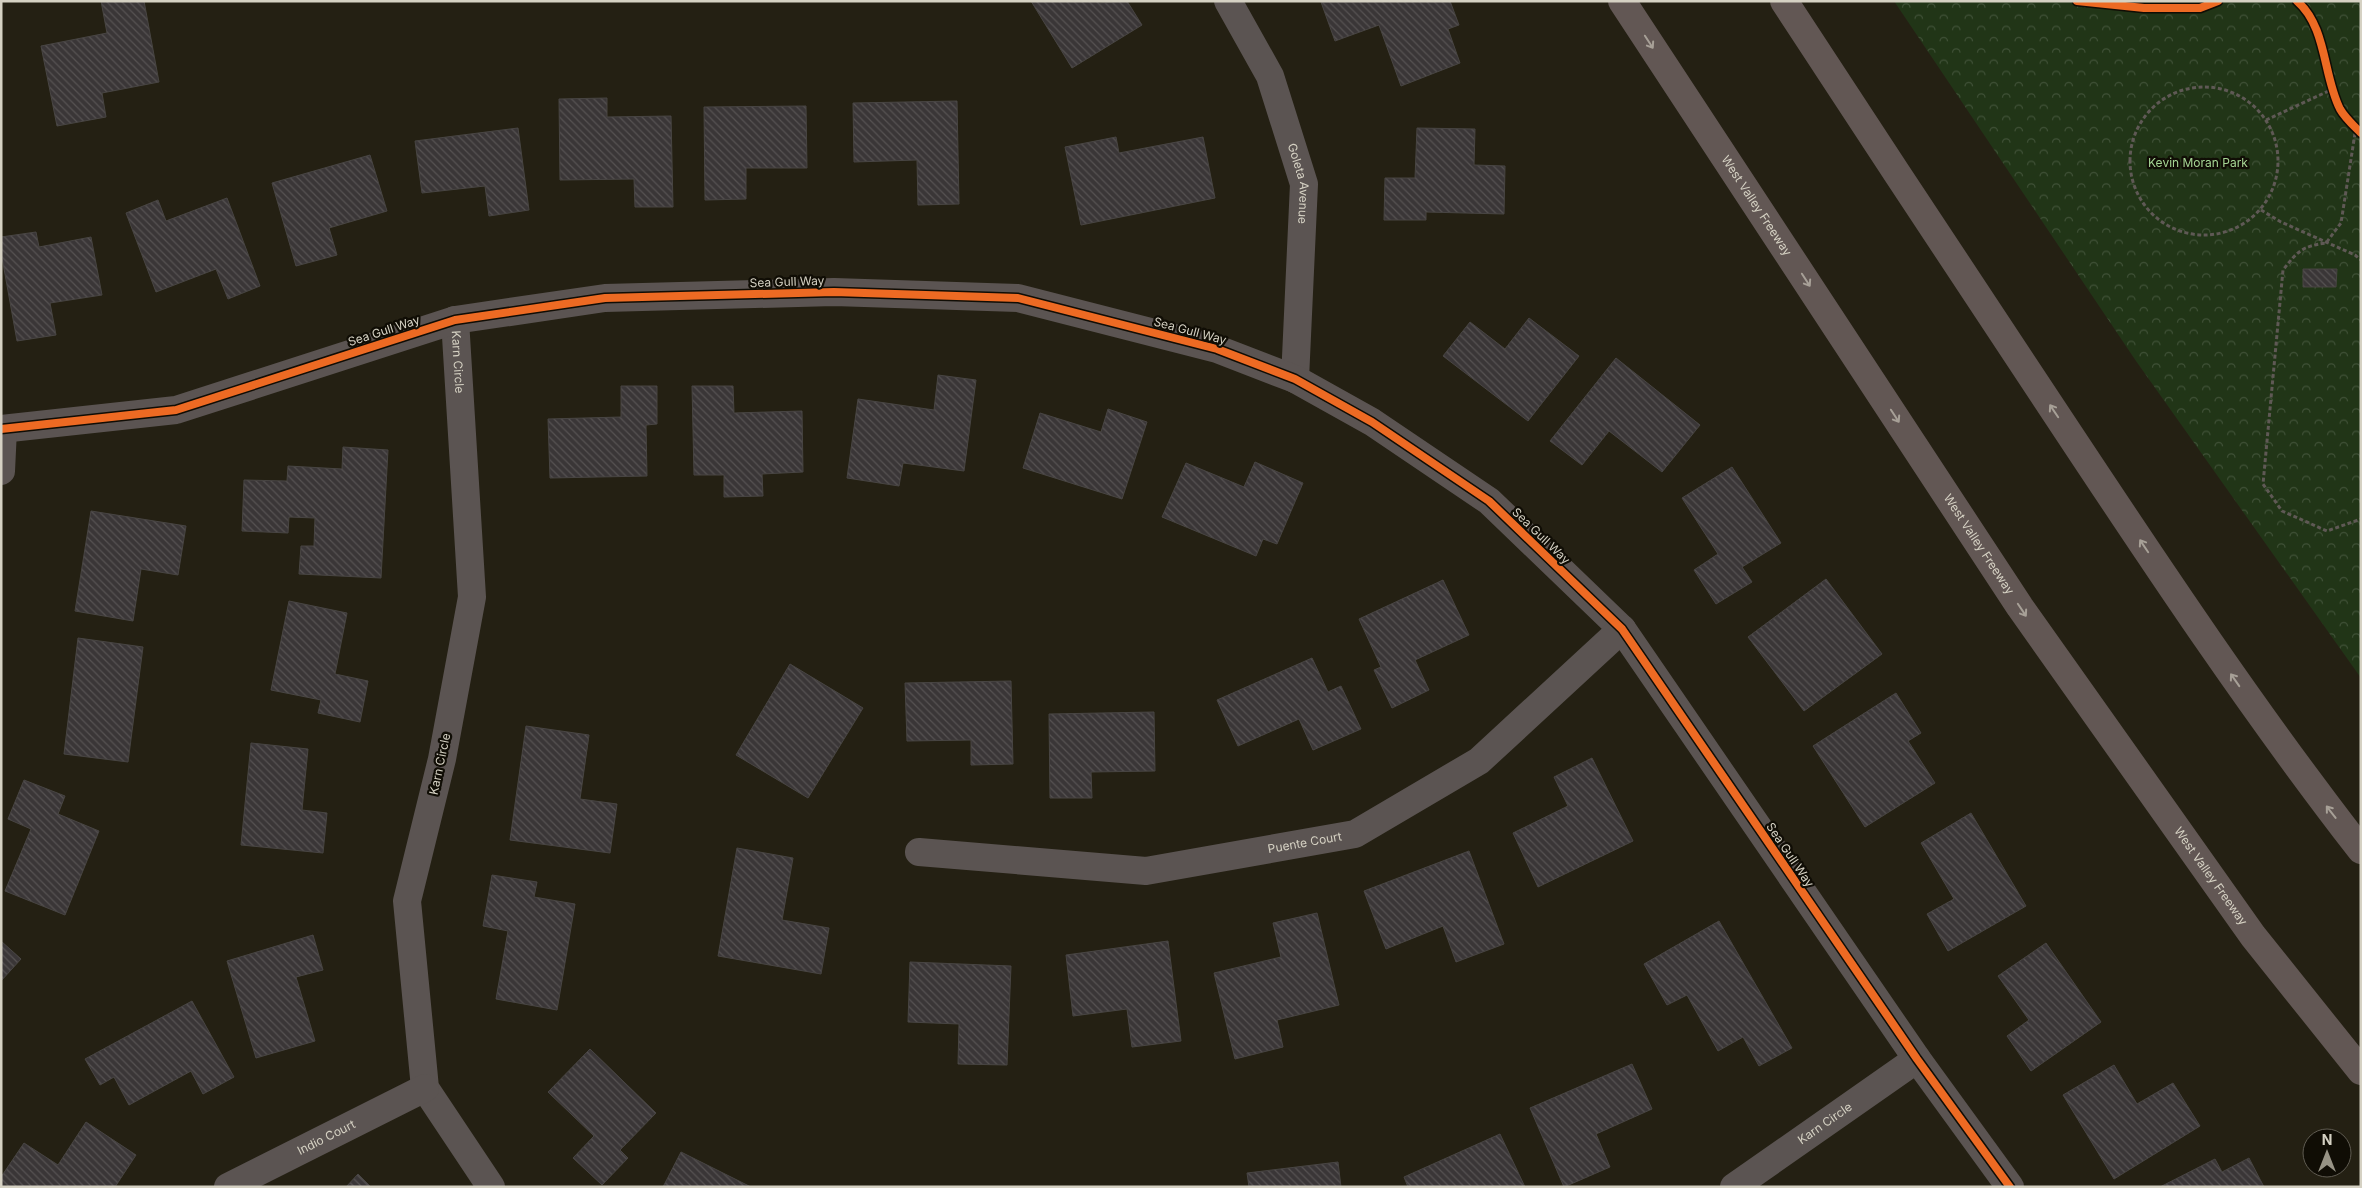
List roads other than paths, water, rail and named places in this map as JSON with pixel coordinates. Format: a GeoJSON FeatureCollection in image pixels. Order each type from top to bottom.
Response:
{"type":"FeatureCollection","features":[{"type":"Feature","properties":{"kind":"highway","name":"West Valley Freeway"},"geometry":{"type":"LineString","coordinates":[[1622,1],[2020,607],[2253,936],[2361,1071]]}},
{"type":"Feature","properties":{"kind":"highway"},"geometry":{"type":"LineString","coordinates":[[1784,1],[2078,447],[2230,673],[2304,777],[2361,850]]}},
{"type":"Feature","properties":{"kind":"street","name":"Goleta Avenue"},"geometry":{"type":"LineString","coordinates":[[1228,1],[1270,76],[1304,184],[1295,379]]}},
{"type":"Feature","properties":{"kind":"street","name":"Sea Gull Way"},"geometry":{"type":"LineString","coordinates":[[2,429],[176,410],[455,320],[605,298],[834,292],[1018,298],[1217,349],[1295,379],[1372,422],[1489,501],[1622,629],[1917,1059],[2010,1187]]}},
{"type":"Feature","properties":{"kind":"street","name":"Karn Circle"},"geometry":{"type":"LineString","coordinates":[[455,320],[472,597],[442,759],[407,901],[424,1088],[491,1187]]}},
{"type":"Feature","properties":{"kind":"street"},"geometry":{"type":"LineString","coordinates":[[1,471],[2,429]]}},
{"type":"Feature","properties":{"kind":"street","name":"Puente Court"},"geometry":{"type":"LineString","coordinates":[[919,852],[1146,871],[1355,834],[1479,761],[1622,629]]}},
{"type":"Feature","properties":{"kind":"street","name":"Karn Circle"},"geometry":{"type":"LineString","coordinates":[[1734,1187],[1917,1059]]}},
{"type":"Feature","properties":{"kind":"street","name":"Indio Court"},"geometry":{"type":"LineString","coordinates":[[228,1187],[424,1088]]}},
{"type":"Feature","properties":{"kind":"park label","name":"Kevin Moran Park"},"geometry":{"type":"Point","coordinates":[2198,163]}}]}
